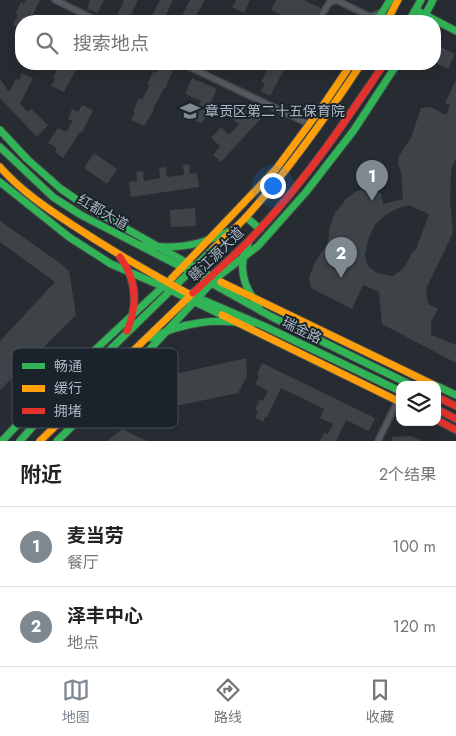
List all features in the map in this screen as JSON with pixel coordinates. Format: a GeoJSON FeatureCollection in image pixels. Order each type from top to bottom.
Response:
{"type":"FeatureCollection","features":[{"type":"Feature","properties":{"kind":"main road"},"geometry":{"type":"LineString","coordinates":[[380,15],[395,0]]}},
{"type":"Feature","properties":{"kind":"main road"},"geometry":{"type":"LineString","coordinates":[[389,15],[395,0]]}},
{"type":"Feature","properties":{"kind":"main road"},"geometry":{"type":"LineString","coordinates":[[413,15],[421,0]]}},
{"type":"Feature","properties":{"kind":"main road"},"geometry":{"type":"LineString","coordinates":[[426,15],[433,0]]}},
{"type":"Feature","properties":{"kind":"main road"},"geometry":{"type":"LineString","coordinates":[[416,10],[421,15]]}},
{"type":"Feature","properties":{"kind":"main road"},"geometry":{"type":"LineString","coordinates":[[441,25],[456,31]]}},
{"type":"Feature","properties":{"kind":"main road"},"geometry":{"type":"LineString","coordinates":[[97,348],[133,315],[170,286],[184,266],[276,169],[309,124],[343,70]]}},
{"type":"Feature","properties":{"kind":"main road","name":"赣江源大道"},"geometry":{"type":"LineString","coordinates":[[112,348],[170,286],[192,270],[244,219],[281,175],[330,111],[357,70]]}},
{"type":"Feature","properties":{"kind":"main road","name":"赣江源大道"},"geometry":{"type":"LineString","coordinates":[[138,348],[211,280],[259,230],[343,124],[380,70]]}},
{"type":"Feature","properties":{"kind":"main road"},"geometry":{"type":"LineString","coordinates":[[211,280],[258,246],[306,192],[354,130],[393,70]]}},
{"type":"Feature","properties":{"kind":"main road"},"geometry":{"type":"LineString","coordinates":[[0,130],[26,159],[61,189],[86,206],[160,248],[184,266]]}},
{"type":"Feature","properties":{"kind":"main road","name":"红都大道"},"geometry":{"type":"LineString","coordinates":[[0,147],[53,197],[81,215],[125,239],[211,280]]}},
{"type":"Feature","properties":{"kind":"main road","name":"红都大道"},"geometry":{"type":"LineString","coordinates":[[0,167],[8,176],[45,206],[118,255],[192,298]]}},
{"type":"Feature","properties":{"kind":"main road"},"geometry":{"type":"LineString","coordinates":[[1,186],[69,237],[112,264],[170,286]]}},
{"type":"Feature","properties":{"kind":"main road"},"geometry":{"type":"LineString","coordinates":[[125,239],[160,248],[185,247],[209,241],[225,233],[244,219],[259,230],[243,256],[242,278],[251,297],[272,316]]}},
{"type":"Feature","properties":{"kind":"main road"},"geometry":{"type":"LineString","coordinates":[[118,255],[129,271],[135,294],[133,315],[130,325],[122,338]]}},
{"type":"Feature","properties":{"kind":"main road"},"geometry":{"type":"LineString","coordinates":[[211,280],[251,297],[426,381]]}},
{"type":"Feature","properties":{"kind":"main road","name":"瑞金路"},"geometry":{"type":"LineString","coordinates":[[211,280],[272,316],[403,381]]}},
{"type":"Feature","properties":{"kind":"main road"},"geometry":{"type":"LineString","coordinates":[[150,348],[192,298],[232,321],[396,399]]}},
{"type":"Feature","properties":{"kind":"main road","name":"瑞金路"},"geometry":{"type":"LineString","coordinates":[[192,298],[266,327],[396,389]]}},
{"type":"Feature","properties":{"kind":"main road"},"geometry":{"type":"LineString","coordinates":[[143,343],[166,331],[195,322],[232,321],[266,327]]}},
{"type":"Feature","properties":{"kind":"main road"},"geometry":{"type":"LineString","coordinates":[[441,388],[456,396]]}},
{"type":"Feature","properties":{"kind":"main road"},"geometry":{"type":"LineString","coordinates":[[441,399],[456,406]]}},
{"type":"Feature","properties":{"kind":"main road"},"geometry":{"type":"LineString","coordinates":[[441,412],[456,419]]}},
{"type":"Feature","properties":{"kind":"main road"},"geometry":{"type":"LineString","coordinates":[[441,422],[456,430]]}},
{"type":"Feature","properties":{"kind":"main road"},"geometry":{"type":"LineString","coordinates":[[2,441],[14,428]]}},
{"type":"Feature","properties":{"kind":"main road","name":"赣江源大道"},"geometry":{"type":"LineString","coordinates":[[20,441],[31,428]]}},
{"type":"Feature","properties":{"kind":"main road","name":"赣江源大道"},"geometry":{"type":"LineString","coordinates":[[40,441],[52,428]]}},
{"type":"Feature","properties":{"kind":"main road"},"geometry":{"type":"LineString","coordinates":[[57,441],[71,428]]}},
{"type":"Feature","properties":{"kind":"street"},"geometry":{"type":"LineString","coordinates":[[55,0],[86,15]]}},
{"type":"Feature","properties":{"kind":"street"},"geometry":{"type":"LineString","coordinates":[[322,15],[329,3],[336,0],[367,15]]}},
{"type":"Feature","properties":{"kind":"street"},"geometry":{"type":"LineString","coordinates":[[374,15],[382,12]]}},
{"type":"Feature","properties":{"kind":"street"},"geometry":{"type":"LineString","coordinates":[[196,70],[309,124]]}},
{"type":"Feature","properties":{"kind":"street"},"geometry":{"type":"LineString","coordinates":[[378,441],[396,406]]}},
{"type":"Feature","properties":{"kind":"building"},"geometry":{"type":"Polygon","coordinates":[[[26,0],[40,0],[33,15],[15,14],[21,2],[24,4],[26,0]]]}},
{"type":"Feature","properties":{"kind":"building"},"geometry":{"type":"Polygon","coordinates":[[[90,0],[104,0],[98,13],[87,9],[90,0]]]}},
{"type":"Feature","properties":{"kind":"building"},"geometry":{"type":"Polygon","coordinates":[[[124,0],[138,0],[131,15],[118,15],[124,0]]]}},
{"type":"Feature","properties":{"kind":"building"},"geometry":{"type":"Polygon","coordinates":[[[160,0],[173,0],[166,15],[152,15],[160,0]]]}},
{"type":"Feature","properties":{"kind":"building"},"geometry":{"type":"Polygon","coordinates":[[[190,0],[205,0],[196,15],[182,15],[190,0]]]}},
{"type":"Feature","properties":{"kind":"building"},"geometry":{"type":"Polygon","coordinates":[[[236,0],[250,0],[244,13],[232,7],[236,0]]]}},
{"type":"Feature","properties":{"kind":"building"},"geometry":{"type":"Polygon","coordinates":[[[276,0],[304,0],[321,8],[317,15],[281,15],[271,10],[276,0]]]}},
{"type":"Feature","properties":{"kind":"building"},"geometry":{"type":"Polygon","coordinates":[[[441,47],[455,54],[448,69],[441,66],[441,47]]]}},
{"type":"Feature","properties":{"kind":"building"},"geometry":{"type":"Polygon","coordinates":[[[57,70],[76,70],[64,92],[51,86],[55,78],[53,77],[57,70]]]}},
{"type":"Feature","properties":{"kind":"building"},"geometry":{"type":"Polygon","coordinates":[[[158,70],[173,71],[144,126],[131,120],[135,112],[133,111],[139,98],[142,100],[150,85],[147,84],[154,71],[156,73],[158,70]]]}},
{"type":"Feature","properties":{"kind":"building"},"geometry":{"type":"Polygon","coordinates":[[[267,70],[284,70],[270,96],[261,91],[265,84],[261,82],[267,70]]]}},
{"type":"Feature","properties":{"kind":"building"},"geometry":{"type":"Polygon","coordinates":[[[22,73],[33,78],[20,104],[28,112],[31,109],[48,125],[37,137],[0,98],[0,79],[9,92],[16,79],[19,80],[22,73]]]}},
{"type":"Feature","properties":{"kind":"building"},"geometry":{"type":"Polygon","coordinates":[[[192,78],[217,89],[211,101],[217,104],[201,123],[192,119],[201,101],[185,94],[192,78]]]}},
{"type":"Feature","properties":{"kind":"building"},"geometry":{"type":"Polygon","coordinates":[[[456,80],[456,158],[451,170],[450,201],[453,233],[426,289],[428,304],[438,309],[431,322],[431,335],[456,345],[456,363],[382,324],[379,292],[363,285],[352,309],[311,288],[309,278],[314,264],[328,242],[330,226],[335,213],[347,198],[357,191],[370,187],[376,189],[381,194],[383,204],[403,199],[401,172],[398,164],[399,156],[411,138],[421,108],[430,107],[446,115],[450,105],[445,103],[456,80]],[[408,205],[384,216],[375,225],[369,237],[365,254],[369,267],[377,273],[393,276],[404,268],[416,249],[429,214],[408,205]]]}},
{"type":"Feature","properties":{"kind":"building"},"geometry":{"type":"Polygon","coordinates":[[[82,105],[93,110],[82,133],[80,132],[63,158],[55,152],[57,148],[48,143],[58,128],[66,132],[73,121],[68,119],[72,109],[78,112],[82,105]]]}},
{"type":"Feature","properties":{"kind":"building"},"geometry":{"type":"Polygon","coordinates":[[[240,105],[249,114],[254,108],[263,116],[221,162],[213,155],[220,146],[211,138],[221,127],[229,135],[239,124],[230,117],[240,105]]]}},
{"type":"Feature","properties":{"kind":"building"},"geometry":{"type":"Polygon","coordinates":[[[94,153],[117,169],[107,184],[84,168],[94,153]]]}},
{"type":"Feature","properties":{"kind":"building"},"geometry":{"type":"Polygon","coordinates":[[[189,164],[190,174],[197,173],[199,187],[131,197],[129,182],[137,181],[136,172],[143,171],[144,181],[160,178],[159,168],[166,167],[167,177],[184,175],[183,165],[189,164]]]}},
{"type":"Feature","properties":{"kind":"building"},"geometry":{"type":"Polygon","coordinates":[[[195,208],[196,226],[171,227],[170,210],[195,208]]]}},
{"type":"Feature","properties":{"kind":"building"},"geometry":{"type":"Polygon","coordinates":[[[0,221],[69,271],[76,315],[43,348],[12,348],[12,378],[0,390],[0,341],[55,282],[0,242],[0,221]]]}},
{"type":"Feature","properties":{"kind":"building"},"geometry":{"type":"Polygon","coordinates":[[[246,358],[247,376],[238,393],[178,406],[178,373],[246,358]]]}},
{"type":"Feature","properties":{"kind":"building"},"geometry":{"type":"Polygon","coordinates":[[[262,363],[375,418],[369,431],[346,420],[336,441],[320,441],[324,433],[328,434],[333,424],[320,418],[324,409],[281,388],[263,422],[255,418],[258,412],[255,410],[260,399],[263,401],[268,391],[255,384],[262,363]]]}},
{"type":"Feature","properties":{"kind":"building"},"geometry":{"type":"Polygon","coordinates":[[[122,429],[147,441],[107,441],[122,429]]]}},
{"type":"Feature","properties":{"kind":"building"},"geometry":{"type":"Polygon","coordinates":[[[411,436],[422,441],[392,441],[392,437],[411,436]]]}},
{"type":"Feature","properties":{"kind":"traffic: fast"},"geometry":{"type":"LineString","coordinates":[[381,15],[390,0]]}},
{"type":"Feature","properties":{"kind":"traffic: fast"},"geometry":{"type":"LineString","coordinates":[[412,15],[421,0]]}},
{"type":"Feature","properties":{"kind":"traffic: fast"},"geometry":{"type":"LineString","coordinates":[[425,15],[433,0]]}},
{"type":"Feature","properties":{"kind":"traffic: fast"},"geometry":{"type":"LineString","coordinates":[[416,10],[426,15]]}},
{"type":"Feature","properties":{"kind":"traffic: fast"},"geometry":{"type":"LineString","coordinates":[[441,23],[456,31]]}},
{"type":"Feature","properties":{"kind":"traffic: fast"},"geometry":{"type":"LineString","coordinates":[[151,348],[215,279],[258,246],[306,192],[354,130],[393,70]]}},
{"type":"Feature","properties":{"kind":"traffic: fast"},"geometry":{"type":"LineString","coordinates":[[0,130],[27,159],[61,189],[86,206],[221,282]]}},
{"type":"Feature","properties":{"kind":"traffic: fast"},"geometry":{"type":"LineString","coordinates":[[0,147],[53,197],[81,215],[191,272],[272,317],[403,381]]}},
{"type":"Feature","properties":{"kind":"traffic: fast"},"geometry":{"type":"LineString","coordinates":[[0,182],[69,237],[111,264],[222,315]]}},
{"type":"Feature","properties":{"kind":"traffic: fast"},"geometry":{"type":"LineString","coordinates":[[246,217],[260,229]]}},
{"type":"Feature","properties":{"kind":"traffic: fast"},"geometry":{"type":"LineString","coordinates":[[144,245],[187,246],[207,241],[227,232]]}},
{"type":"Feature","properties":{"kind":"traffic: fast"},"geometry":{"type":"LineString","coordinates":[[248,244],[243,261],[243,276],[249,292],[259,306]]}},
{"type":"Feature","properties":{"kind":"traffic: fast"},"geometry":{"type":"LineString","coordinates":[[112,348],[213,249]]}},
{"type":"Feature","properties":{"kind":"traffic: fast"},"geometry":{"type":"LineString","coordinates":[[97,348],[172,278]]}},
{"type":"Feature","properties":{"kind":"traffic: fast"},"geometry":{"type":"LineString","coordinates":[[189,294],[266,327],[396,389]]}},
{"type":"Feature","properties":{"kind":"traffic: fast"},"geometry":{"type":"LineString","coordinates":[[151,338],[175,328],[200,323],[225,321],[251,324]]}},
{"type":"Feature","properties":{"kind":"traffic: fast"},"geometry":{"type":"LineString","coordinates":[[441,388],[456,395]]}},
{"type":"Feature","properties":{"kind":"traffic: fast"},"geometry":{"type":"LineString","coordinates":[[2,441],[14,428]]}},
{"type":"Feature","properties":{"kind":"traffic: fast"},"geometry":{"type":"LineString","coordinates":[[20,441],[32,428]]}},
{"type":"Feature","properties":{"kind":"traffic: fast"},"geometry":{"type":"LineString","coordinates":[[57,441],[70,428]]}},
{"type":"Feature","properties":{"kind":"traffic: slow"},"geometry":{"type":"LineString","coordinates":[[390,15],[398,0]]}},
{"type":"Feature","properties":{"kind":"traffic: slow"},"geometry":{"type":"LineString","coordinates":[[172,278],[276,169],[347,70]]}},
{"type":"Feature","properties":{"kind":"traffic: slow"},"geometry":{"type":"LineString","coordinates":[[213,249],[246,217],[277,181],[321,123],[357,70]]}},
{"type":"Feature","properties":{"kind":"traffic: slow"},"geometry":{"type":"LineString","coordinates":[[0,167],[26,192],[64,220],[145,270],[189,294]]}},
{"type":"Feature","properties":{"kind":"traffic: slow"},"geometry":{"type":"LineString","coordinates":[[221,282],[426,381]]}},
{"type":"Feature","properties":{"kind":"traffic: slow"},"geometry":{"type":"LineString","coordinates":[[136,348],[193,293]]}},
{"type":"Feature","properties":{"kind":"traffic: slow"},"geometry":{"type":"LineString","coordinates":[[222,315],[396,400]]}},
{"type":"Feature","properties":{"kind":"traffic: slow"},"geometry":{"type":"LineString","coordinates":[[40,441],[53,428]]}},
{"type":"Feature","properties":{"kind":"traffic: jam"},"geometry":{"type":"LineString","coordinates":[[193,293],[275,213],[308,172],[380,70]]}},
{"type":"Feature","properties":{"kind":"traffic: jam"},"geometry":{"type":"LineString","coordinates":[[120,257],[130,275],[134,293],[133,312],[127,331]]}},
{"type":"Feature","properties":{"kind":"traffic: jam"},"geometry":{"type":"LineString","coordinates":[[441,399],[456,406]]}},
{"type":"Feature","properties":{"kind":"traffic: jam"},"geometry":{"type":"LineString","coordinates":[[441,411],[456,419]]}},
{"type":"Feature","properties":{"kind":"traffic: jam"},"geometry":{"type":"LineString","coordinates":[[441,422],[456,430]]}},
{"type":"Feature","properties":{"kind":"place","name":"章贡区第二十五保育院"},"geometry":{"type":"Point","coordinates":[190,111]}},
{"type":"Feature","properties":{"kind":"place","name":"麦当劳"},"geometry":{"type":"Point","coordinates":[372,201]}},
{"type":"Feature","properties":{"kind":"place","name":"泽丰中心"},"geometry":{"type":"Point","coordinates":[341,278]}}]}
